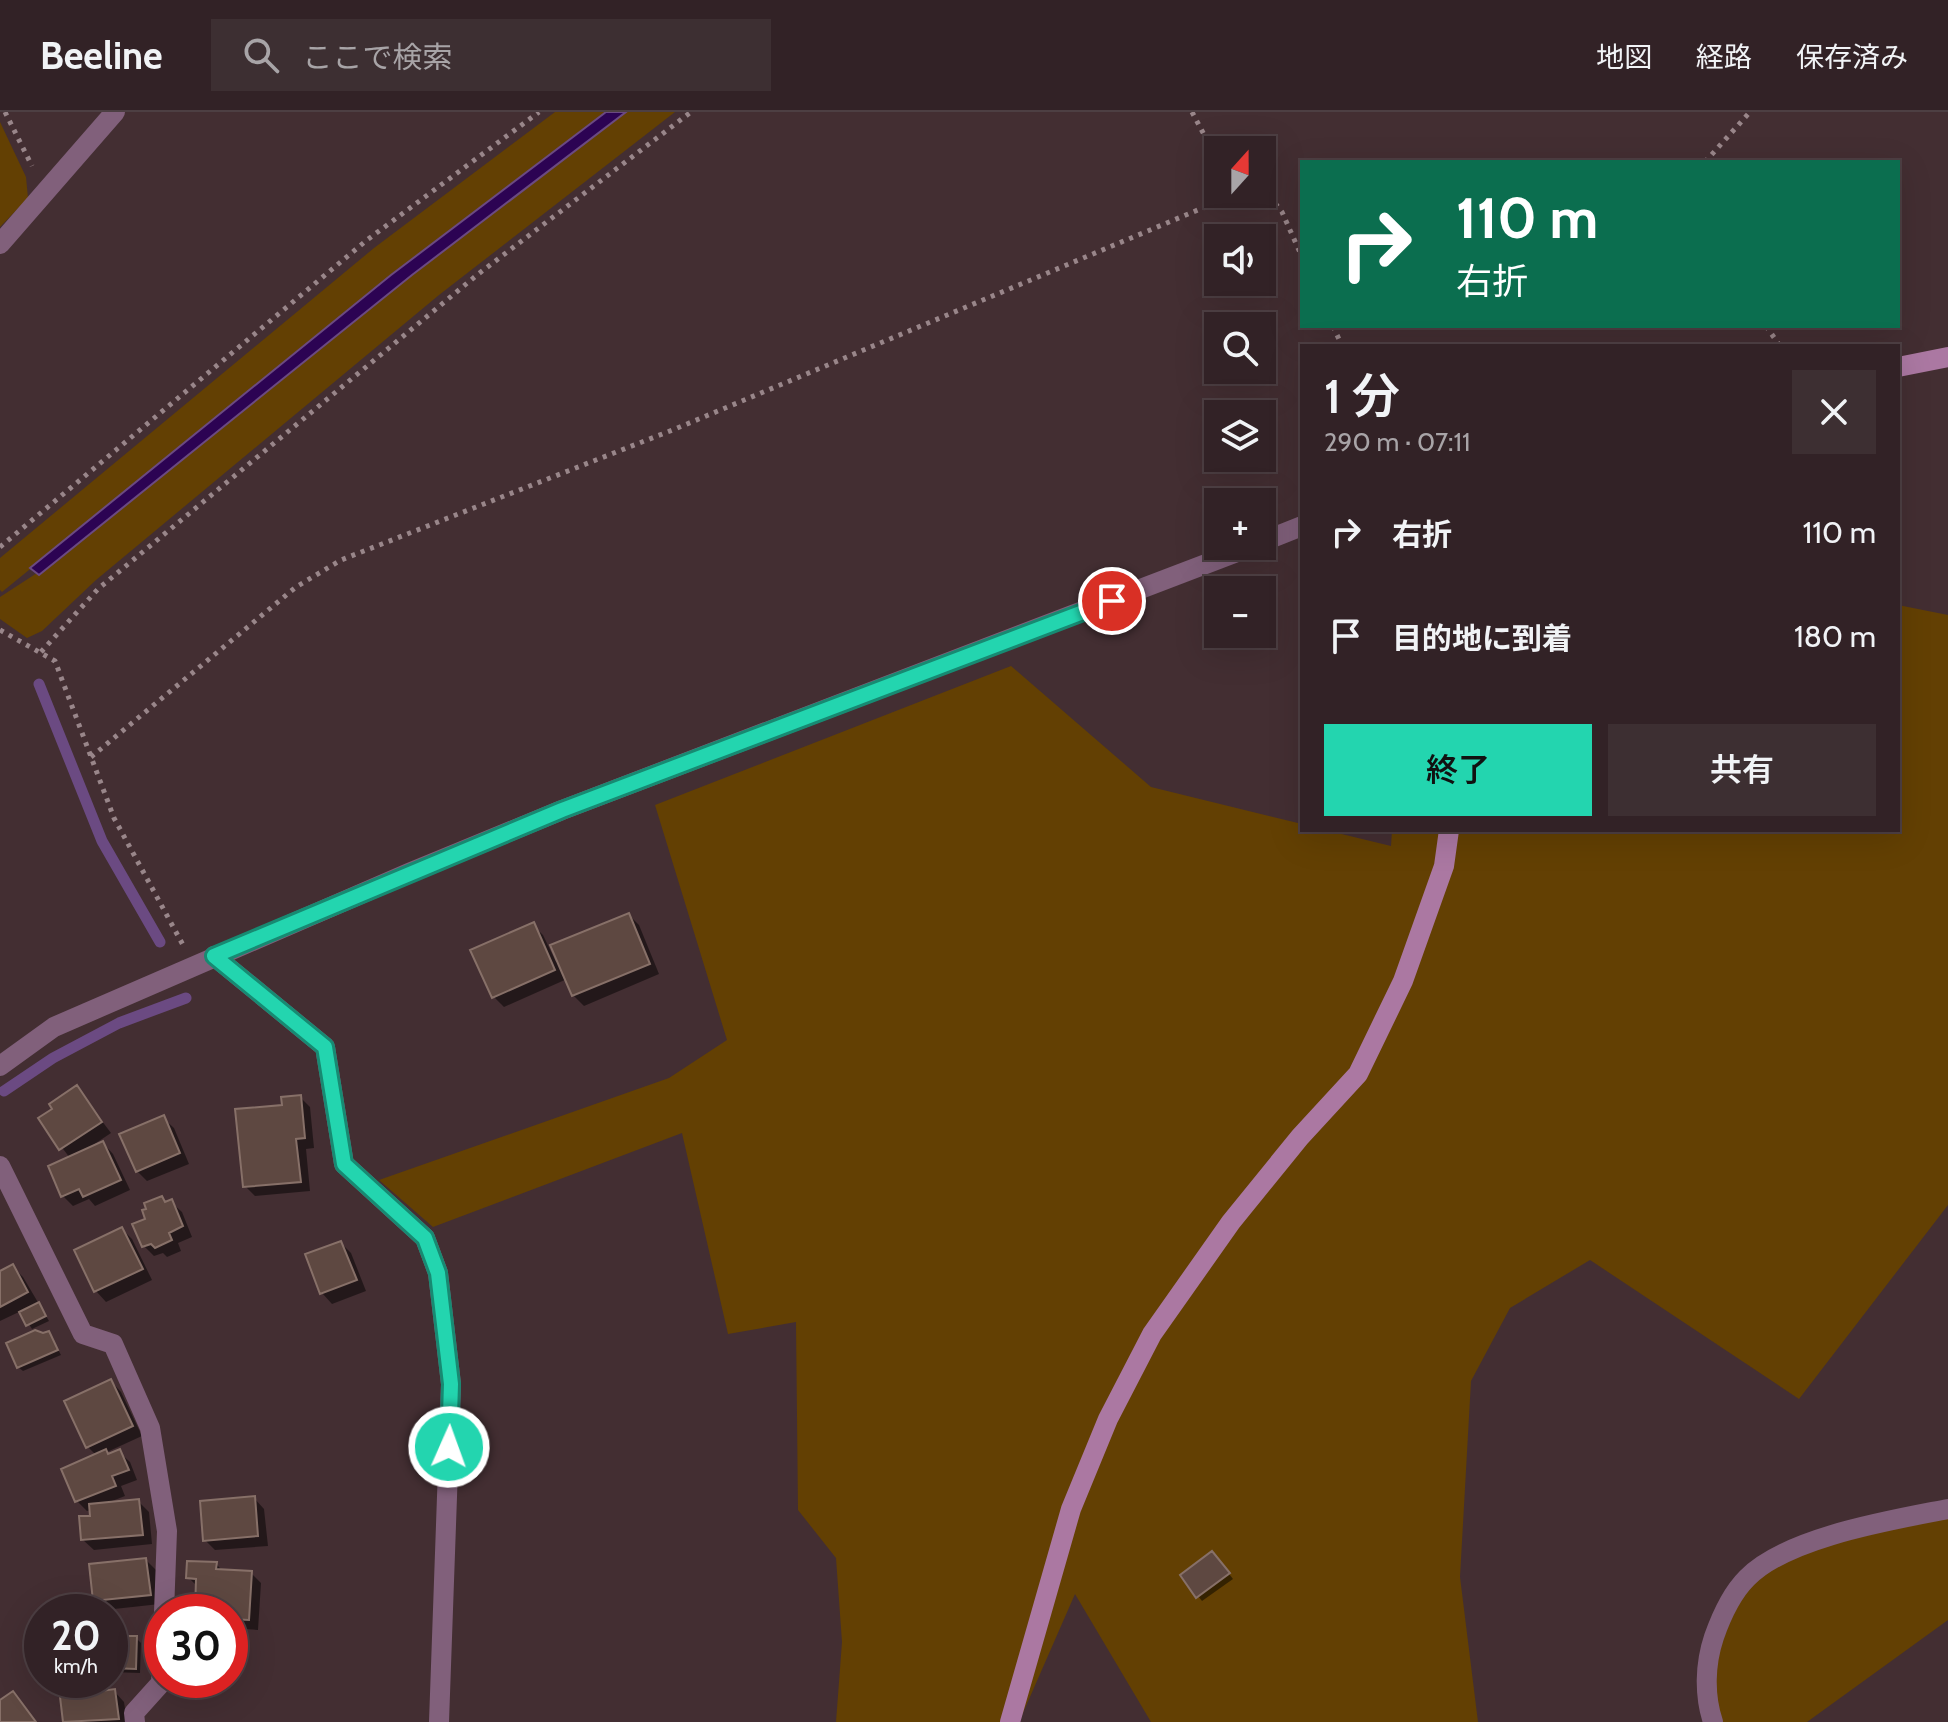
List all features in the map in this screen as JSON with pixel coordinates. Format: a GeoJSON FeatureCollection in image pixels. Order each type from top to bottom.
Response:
{"type":"FeatureCollection","features":[{"type":"Feature","properties":{"kind":"street"},"geometry":{"type":"LineString","coordinates":[[0,244],[115,112]]}},
{"type":"Feature","properties":{"kind":"street"},"geometry":{"type":"LineString","coordinates":[[1900,367],[1948,357]]}},
{"type":"Feature","properties":{"kind":"street"},"geometry":{"type":"LineString","coordinates":[[1276,536],[1300,527]]}},
{"type":"Feature","properties":{"kind":"street"},"geometry":{"type":"LineString","coordinates":[[0,1066],[54,1027],[214,956],[562,810],[1216,560]]}},
{"type":"Feature","properties":{"kind":"street"},"geometry":{"type":"LineString","coordinates":[[1010,1722],[1071,1509],[1108,1419],[1152,1334],[1231,1222],[1300,1137],[1358,1074],[1403,981],[1444,866],[1449,832]]}},
{"type":"Feature","properties":{"kind":"street"},"geometry":{"type":"LineString","coordinates":[[214,956],[325,1047],[344,1164],[425,1238],[438,1273],[451,1384],[439,1722]]}},
{"type":"Feature","properties":{"kind":"street"},"geometry":{"type":"LineString","coordinates":[[0,1166],[83,1334],[113,1344],[150,1428],[167,1531],[165,1594]]}},
{"type":"Feature","properties":{"kind":"street"},"geometry":{"type":"LineString","coordinates":[[1713,1722],[1707,1670],[1711,1647],[1731,1600],[1746,1579],[1771,1559],[1855,1528],[1948,1509]]}},
{"type":"Feature","properties":{"kind":"street"},"geometry":{"type":"LineString","coordinates":[[135,1722],[134,1713],[148,1698]]}},
{"type":"Feature","properties":{"kind":"path"},"geometry":{"type":"LineString","coordinates":[[5,112],[46,192]]}},
{"type":"Feature","properties":{"kind":"path"},"geometry":{"type":"LineString","coordinates":[[0,547],[367,240],[539,112]]}},
{"type":"Feature","properties":{"kind":"path"},"geometry":{"type":"LineString","coordinates":[[41,652],[110,579],[477,275],[691,112]]}},
{"type":"Feature","properties":{"kind":"path"},"geometry":{"type":"LineString","coordinates":[[1192,112],[1205,136]]}},
{"type":"Feature","properties":{"kind":"path"},"geometry":{"type":"LineString","coordinates":[[1707,160],[1750,112]]}},
{"type":"Feature","properties":{"kind":"path"},"geometry":{"type":"LineString","coordinates":[[1276,204],[1300,252]]}},
{"type":"Feature","properties":{"kind":"path"},"geometry":{"type":"LineString","coordinates":[[91,757],[296,587],[341,560],[675,429],[1204,207]]}},
{"type":"Feature","properties":{"kind":"path"},"geometry":{"type":"LineString","coordinates":[[0,630],[55,661],[114,818],[194,965]]}},
{"type":"Feature","properties":{"kind":"shaded area"},"geometry":{"type":"Polygon","coordinates":[[[555,112],[606,112],[391,275],[2,592],[0,590],[0,558],[374,248],[555,112]]]}},
{"type":"Feature","properties":{"kind":"shaded area"},"geometry":{"type":"Polygon","coordinates":[[[606,112],[626,112],[412,275],[39,575],[30,568],[391,275],[606,112]]]}},
{"type":"Feature","properties":{"kind":"shaded area"},"geometry":{"type":"Polygon","coordinates":[[[626,112],[675,112],[439,295],[96,580],[42,631],[27,638],[0,619],[0,597],[37,573],[40,575],[412,275],[626,112]]]}},
{"type":"Feature","properties":{"kind":"shaded area"},"geometry":{"type":"Polygon","coordinates":[[[0,122],[26,177],[28,198],[0,227],[0,122]]]}},
{"type":"Feature","properties":{"kind":"shaded area"},"geometry":{"type":"Polygon","coordinates":[[[1900,605],[1948,615],[1948,1205],[1799,1399],[1590,1260],[1510,1308],[1471,1381],[1460,1577],[1478,1722],[1151,1722],[1075,1594],[1019,1722],[836,1722],[842,1642],[836,1558],[798,1510],[796,1322],[728,1334],[682,1133],[433,1227],[379,1180],[669,1078],[727,1040],[655,805],[1011,666],[1151,787],[1300,824],[1300,832],[1333,832],[1391,846],[1392,832],[1900,832],[1900,605]]]}},
{"type":"Feature","properties":{"kind":"shaded area"},"geometry":{"type":"Polygon","coordinates":[[[1948,1518],[1948,1620],[1807,1722],[1722,1722],[1716,1690],[1721,1648],[1743,1596],[1767,1570],[1789,1558],[1844,1539],[1948,1518]]]}},
{"type":"Feature","properties":{"kind":"building"},"geometry":{"type":"Polygon","coordinates":[[[629,913],[650,964],[572,996],[550,945],[629,913]]]}},
{"type":"Feature","properties":{"kind":"building"},"geometry":{"type":"Polygon","coordinates":[[[534,922],[555,970],[492,998],[470,950],[534,922]]]}},
{"type":"Feature","properties":{"kind":"building"},"geometry":{"type":"Polygon","coordinates":[[[77,1085],[102,1122],[59,1150],[38,1118],[52,1109],[49,1104],[77,1085]]]}},
{"type":"Feature","properties":{"kind":"building"},"geometry":{"type":"Polygon","coordinates":[[[301,1095],[305,1138],[296,1139],[301,1182],[243,1187],[235,1109],[282,1105],[281,1097],[301,1095]]]}},
{"type":"Feature","properties":{"kind":"building"},"geometry":{"type":"Polygon","coordinates":[[[164,1115],[180,1153],[136,1172],[119,1134],[164,1115]]]}},
{"type":"Feature","properties":{"kind":"building"},"geometry":{"type":"Polygon","coordinates":[[[103,1141],[121,1180],[83,1197],[79,1189],[61,1197],[48,1166],[103,1141]]]}},
{"type":"Feature","properties":{"kind":"building"},"geometry":{"type":"Polygon","coordinates":[[[162,1196],[165,1202],[172,1199],[183,1226],[169,1233],[172,1240],[155,1248],[151,1244],[142,1247],[132,1224],[145,1219],[142,1210],[146,1209],[144,1203],[162,1196]]]}},
{"type":"Feature","properties":{"kind":"building"},"geometry":{"type":"Polygon","coordinates":[[[122,1227],[143,1269],[94,1292],[74,1250],[122,1227]]]}},
{"type":"Feature","properties":{"kind":"building"},"geometry":{"type":"Polygon","coordinates":[[[341,1241],[357,1280],[320,1294],[305,1254],[341,1241]]]}},
{"type":"Feature","properties":{"kind":"building"},"geometry":{"type":"Polygon","coordinates":[[[13,1264],[28,1292],[0,1307],[0,1271],[13,1264]]]}},
{"type":"Feature","properties":{"kind":"building"},"geometry":{"type":"Polygon","coordinates":[[[39,1302],[46,1316],[26,1326],[19,1312],[39,1302]]]}},
{"type":"Feature","properties":{"kind":"building"},"geometry":{"type":"Polygon","coordinates":[[[35,1330],[43,1333],[49,1331],[58,1350],[17,1368],[6,1343],[35,1330]]]}},
{"type":"Feature","properties":{"kind":"building"},"geometry":{"type":"Polygon","coordinates":[[[111,1379],[133,1426],[86,1448],[64,1401],[111,1379]]]}},
{"type":"Feature","properties":{"kind":"building"},"geometry":{"type":"Polygon","coordinates":[[[106,1449],[108,1454],[120,1449],[129,1470],[112,1476],[116,1486],[75,1502],[61,1469],[106,1449]]]}},
{"type":"Feature","properties":{"kind":"building"},"geometry":{"type":"Polygon","coordinates":[[[255,1496],[258,1536],[203,1541],[200,1501],[255,1496]]]}},
{"type":"Feature","properties":{"kind":"building"},"geometry":{"type":"Polygon","coordinates":[[[139,1499],[143,1535],[81,1540],[79,1516],[90,1516],[89,1504],[139,1499]]]}},
{"type":"Feature","properties":{"kind":"building"},"geometry":{"type":"Polygon","coordinates":[[[1212,1551],[1230,1573],[1196,1598],[1180,1575],[1212,1551]]]}},
{"type":"Feature","properties":{"kind":"building"},"geometry":{"type":"Polygon","coordinates":[[[146,1558],[151,1594],[128,1597],[128,1594],[92,1594],[89,1564],[146,1558]]]}},
{"type":"Feature","properties":{"kind":"building"},"geometry":{"type":"Polygon","coordinates":[[[187,1561],[217,1562],[216,1569],[252,1571],[249,1620],[248,1594],[196,1594],[196,1579],[186,1578],[187,1561]]]}},
{"type":"Feature","properties":{"kind":"building"},"geometry":{"type":"Polygon","coordinates":[[[128,1636],[137,1636],[136,1669],[128,1669],[128,1636]]]}},
{"type":"Feature","properties":{"kind":"building"},"geometry":{"type":"Polygon","coordinates":[[[13,1691],[36,1722],[0,1722],[0,1700],[13,1691]]]}},
{"type":"Feature","properties":{"kind":"building"},"geometry":{"type":"Polygon","coordinates":[[[60,1698],[116,1698],[119,1719],[63,1722],[60,1698]]]}},
{"type":"Feature","properties":{"kind":"waterway"},"geometry":{"type":"LineString","coordinates":[[39,684],[102,841],[160,942]]}},
{"type":"Feature","properties":{"kind":"waterway"},"geometry":{"type":"LineString","coordinates":[[4,1091],[53,1058],[119,1023],[186,998]]}},
{"type":"Feature","properties":{"kind":"route"},"geometry":{"type":"LineString","coordinates":[[449,1447],[451,1384],[438,1273],[425,1238],[344,1164],[325,1047],[214,956],[562,810],[1112,601]]}}]}
